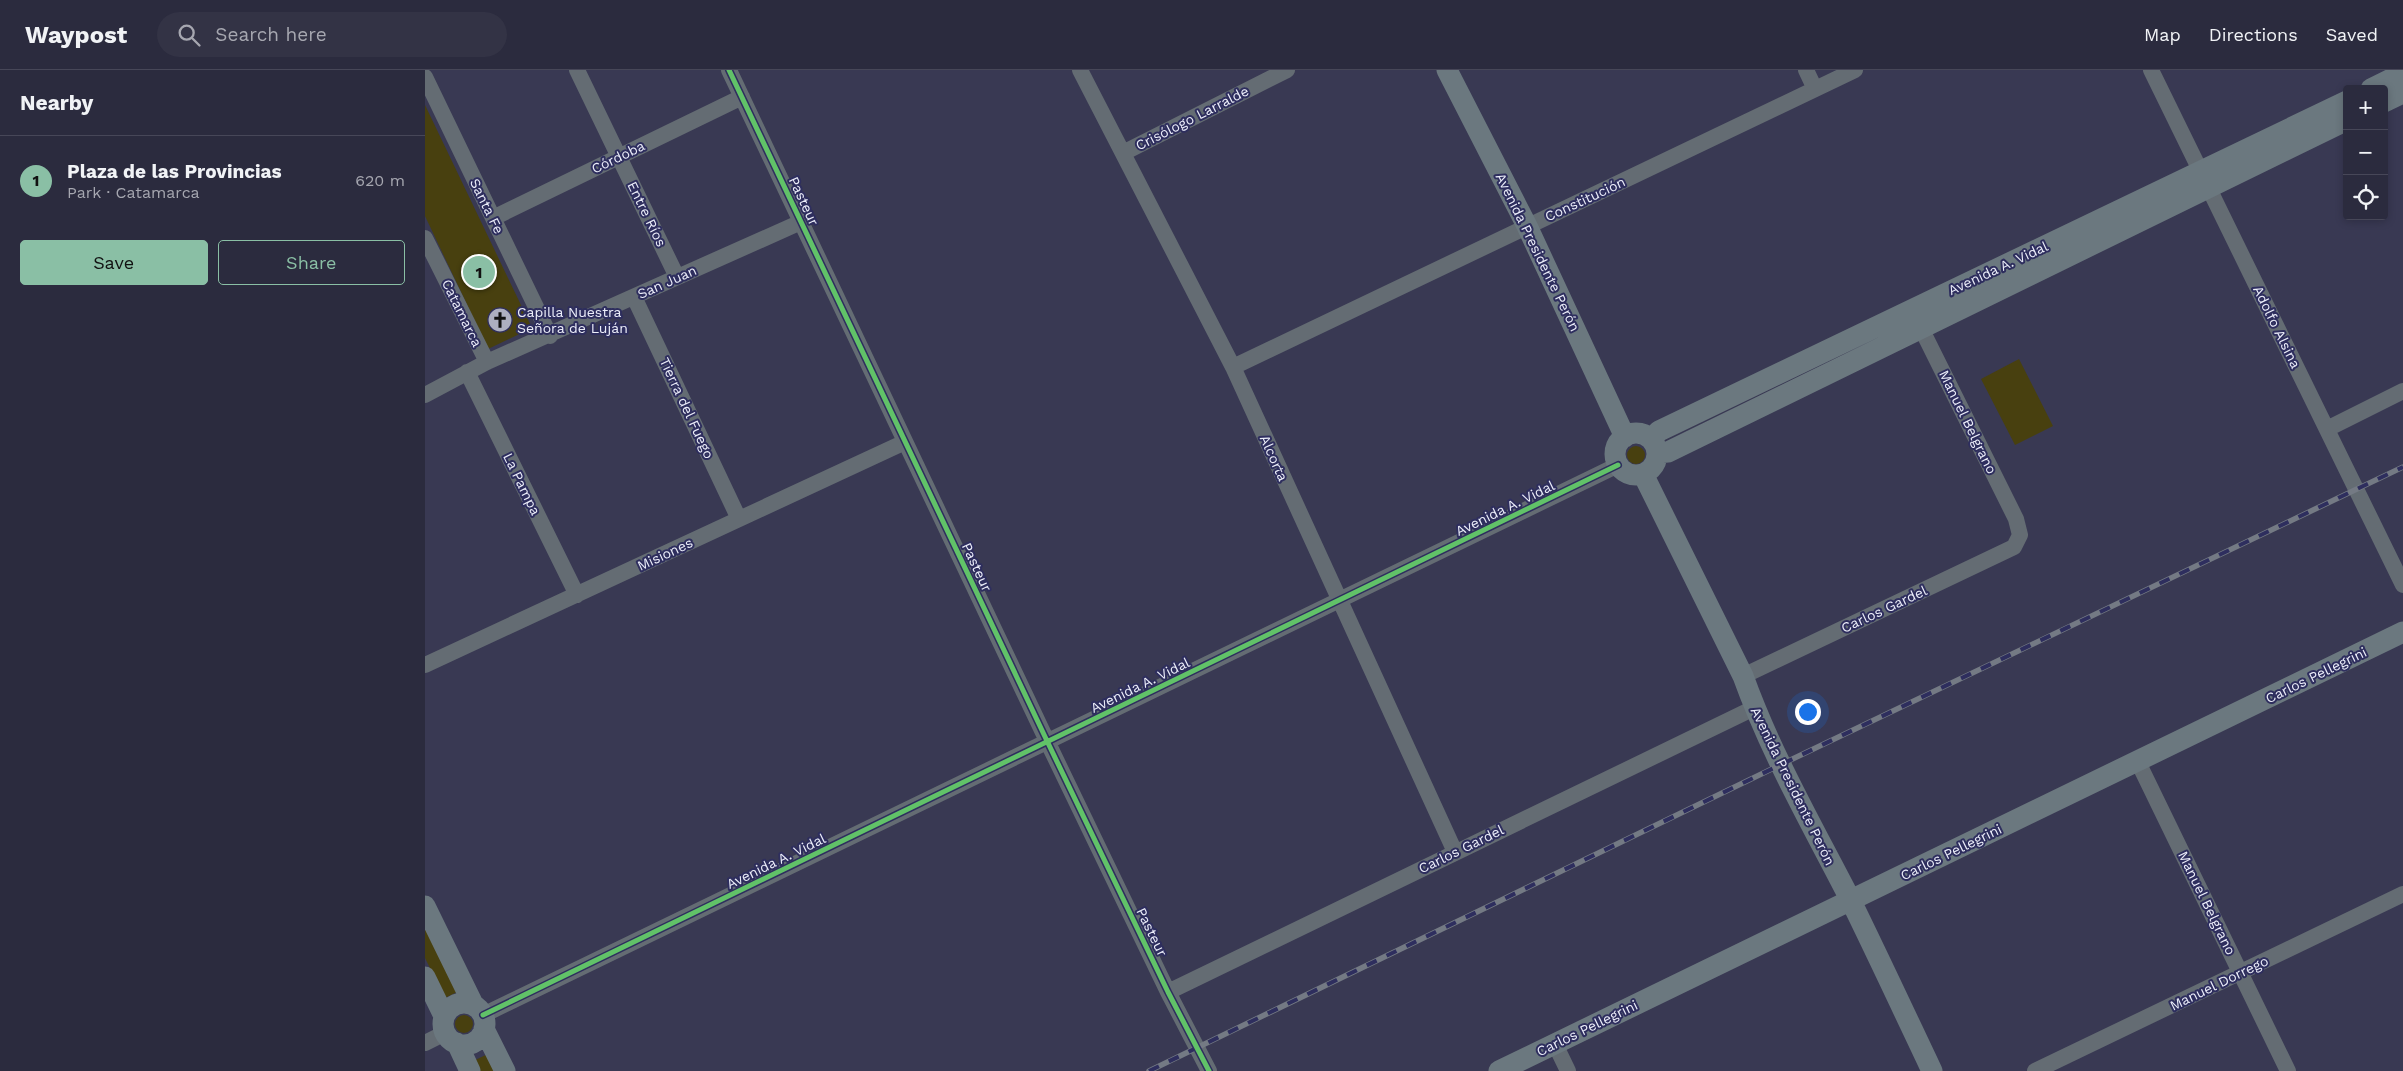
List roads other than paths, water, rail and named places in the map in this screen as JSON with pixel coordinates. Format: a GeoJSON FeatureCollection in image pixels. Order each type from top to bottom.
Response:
{"type":"FeatureCollection","features":[{"type":"Feature","properties":{"kind":"main road","name":"Avenida Presidente Perón"},"geometry":{"type":"LineString","coordinates":[[1447,70],[1527,226],[1625,436]]}},
{"type":"Feature","properties":{"kind":"main road"},"geometry":{"type":"LineString","coordinates":[[2379,85],[2403,73]]}},
{"type":"Feature","properties":{"kind":"main road"},"geometry":{"type":"LineString","coordinates":[[2388,100],[2403,93]]}},
{"type":"Feature","properties":{"kind":"main road","name":"Avenida A. Vidal"},"geometry":{"type":"LineString","coordinates":[[2343,102],[2204,179],[1922,329],[1668,452],[1654,446],[1659,431],[1912,309],[2204,179],[2343,122]]}},
{"type":"Feature","properties":{"kind":"main road"},"geometry":{"type":"LineString","coordinates":[[1638,434],[1654,446],[1652,468],[1643,474],[1629,474],[1618,465],[1615,449],[1625,436],[1638,434]]}},
{"type":"Feature","properties":{"kind":"main road","name":"Avenida Presidente Perón"},"geometry":{"type":"LineString","coordinates":[[1643,474],[1743,676],[1754,708],[1780,765],[1850,900],[1933,1071]]}},
{"type":"Feature","properties":{"kind":"main road","name":"Carlos Pellegrini"},"geometry":{"type":"LineString","coordinates":[[1499,1071],[2139,762],[2403,632]]}},
{"type":"Feature","properties":{"kind":"main road"},"geometry":{"type":"LineString","coordinates":[[425,906],[505,1071]]}},
{"type":"Feature","properties":{"kind":"main road"},"geometry":{"type":"LineString","coordinates":[[425,977],[449,1031],[470,1071]]}},
{"type":"Feature","properties":{"kind":"main road"},"geometry":{"type":"LineString","coordinates":[[449,1031],[456,1004],[480,1016]]}},
{"type":"Feature","properties":{"kind":"main road"},"geometry":{"type":"LineString","coordinates":[[449,1031],[474,1042],[480,1016]]}},
{"type":"Feature","properties":{"kind":"street","name":"Entre Ríos"},"geometry":{"type":"LineString","coordinates":[[577,70],[677,277]]}},
{"type":"Feature","properties":{"kind":"street","name":"Pasteur"},"geometry":{"type":"LineString","coordinates":[[729,70],[1048,743],[1168,992],[1209,1071]]}},
{"type":"Feature","properties":{"kind":"street","name":"Alcorta"},"geometry":{"type":"LineString","coordinates":[[1081,70],[1233,367],[1455,852]]}},
{"type":"Feature","properties":{"kind":"street","name":"Crisólogo Larralde"},"geometry":{"type":"LineString","coordinates":[[1123,153],[1287,70]]}},
{"type":"Feature","properties":{"kind":"street"},"geometry":{"type":"LineString","coordinates":[[1806,70],[1815,90]]}},
{"type":"Feature","properties":{"kind":"street","name":"Constitución"},"geometry":{"type":"LineString","coordinates":[[1233,367],[1855,70]]}},
{"type":"Feature","properties":{"kind":"street","name":"Adolfo Alsina"},"geometry":{"type":"LineString","coordinates":[[2151,70],[2403,585]]}},
{"type":"Feature","properties":{"kind":"street","name":"Santa Fe"},"geometry":{"type":"LineString","coordinates":[[425,77],[550,336]]}},
{"type":"Feature","properties":{"kind":"street","name":"Córdoba"},"geometry":{"type":"LineString","coordinates":[[493,218],[742,97]]}},
{"type":"Feature","properties":{"kind":"street","name":"San Juan"},"geometry":{"type":"LineString","coordinates":[[425,394],[487,362],[550,336],[801,222]]}},
{"type":"Feature","properties":{"kind":"street","name":"Catamarca"},"geometry":{"type":"LineString","coordinates":[[425,238],[487,362]]}},
{"type":"Feature","properties":{"kind":"street","name":"Tierra del Fuego"},"geometry":{"type":"LineString","coordinates":[[634,297],[739,519]]}},
{"type":"Feature","properties":{"kind":"street","name":"Manuel Belgrano"},"geometry":{"type":"LineString","coordinates":[[1912,309],[2016,519],[2020,536]]}},
{"type":"Feature","properties":{"kind":"street","name":"La Pampa"},"geometry":{"type":"LineString","coordinates":[[467,372],[577,595]]}},
{"type":"Feature","properties":{"kind":"street"},"geometry":{"type":"LineString","coordinates":[[2327,429],[2403,392]]}},
{"type":"Feature","properties":{"kind":"street","name":"Misiones"},"geometry":{"type":"LineString","coordinates":[[425,665],[905,442]]}},
{"type":"Feature","properties":{"kind":"street","name":"Avenida A. Vidal"},"geometry":{"type":"LineString","coordinates":[[480,1016],[1048,743],[1618,465]]}},
{"type":"Feature","properties":{"kind":"street","name":"Carlos Gardel"},"geometry":{"type":"LineString","coordinates":[[1743,676],[2014,547],[2020,536]]}},
{"type":"Feature","properties":{"kind":"street","name":"Carlos Gardel"},"geometry":{"type":"LineString","coordinates":[[1168,992],[1754,708]]}},
{"type":"Feature","properties":{"kind":"street","name":"Manuel Belgrano"},"geometry":{"type":"LineString","coordinates":[[2139,762],[2288,1071]]}},
{"type":"Feature","properties":{"kind":"street","name":"Manuel Dorrego"},"geometry":{"type":"LineString","coordinates":[[2035,1071],[2403,894]]}},
{"type":"Feature","properties":{"kind":"street"},"geometry":{"type":"LineString","coordinates":[[425,1043],[449,1031]]}},
{"type":"Feature","properties":{"kind":"street"},"geometry":{"type":"LineString","coordinates":[[1555,1044],[1568,1071]]}},
{"type":"Feature","properties":{"kind":"railway"},"geometry":{"type":"LineString","coordinates":[[1149,1071],[1780,765],[2403,467]]}},
{"type":"Feature","properties":{"kind":"place","name":"Plaza de las Provincias"},"geometry":{"type":"Point","coordinates":[479,272]}},
{"type":"Feature","properties":{"kind":"place","name":"Capilla Nuestra Señora de Luján"},"geometry":{"type":"Point","coordinates":[500,320]}}]}
